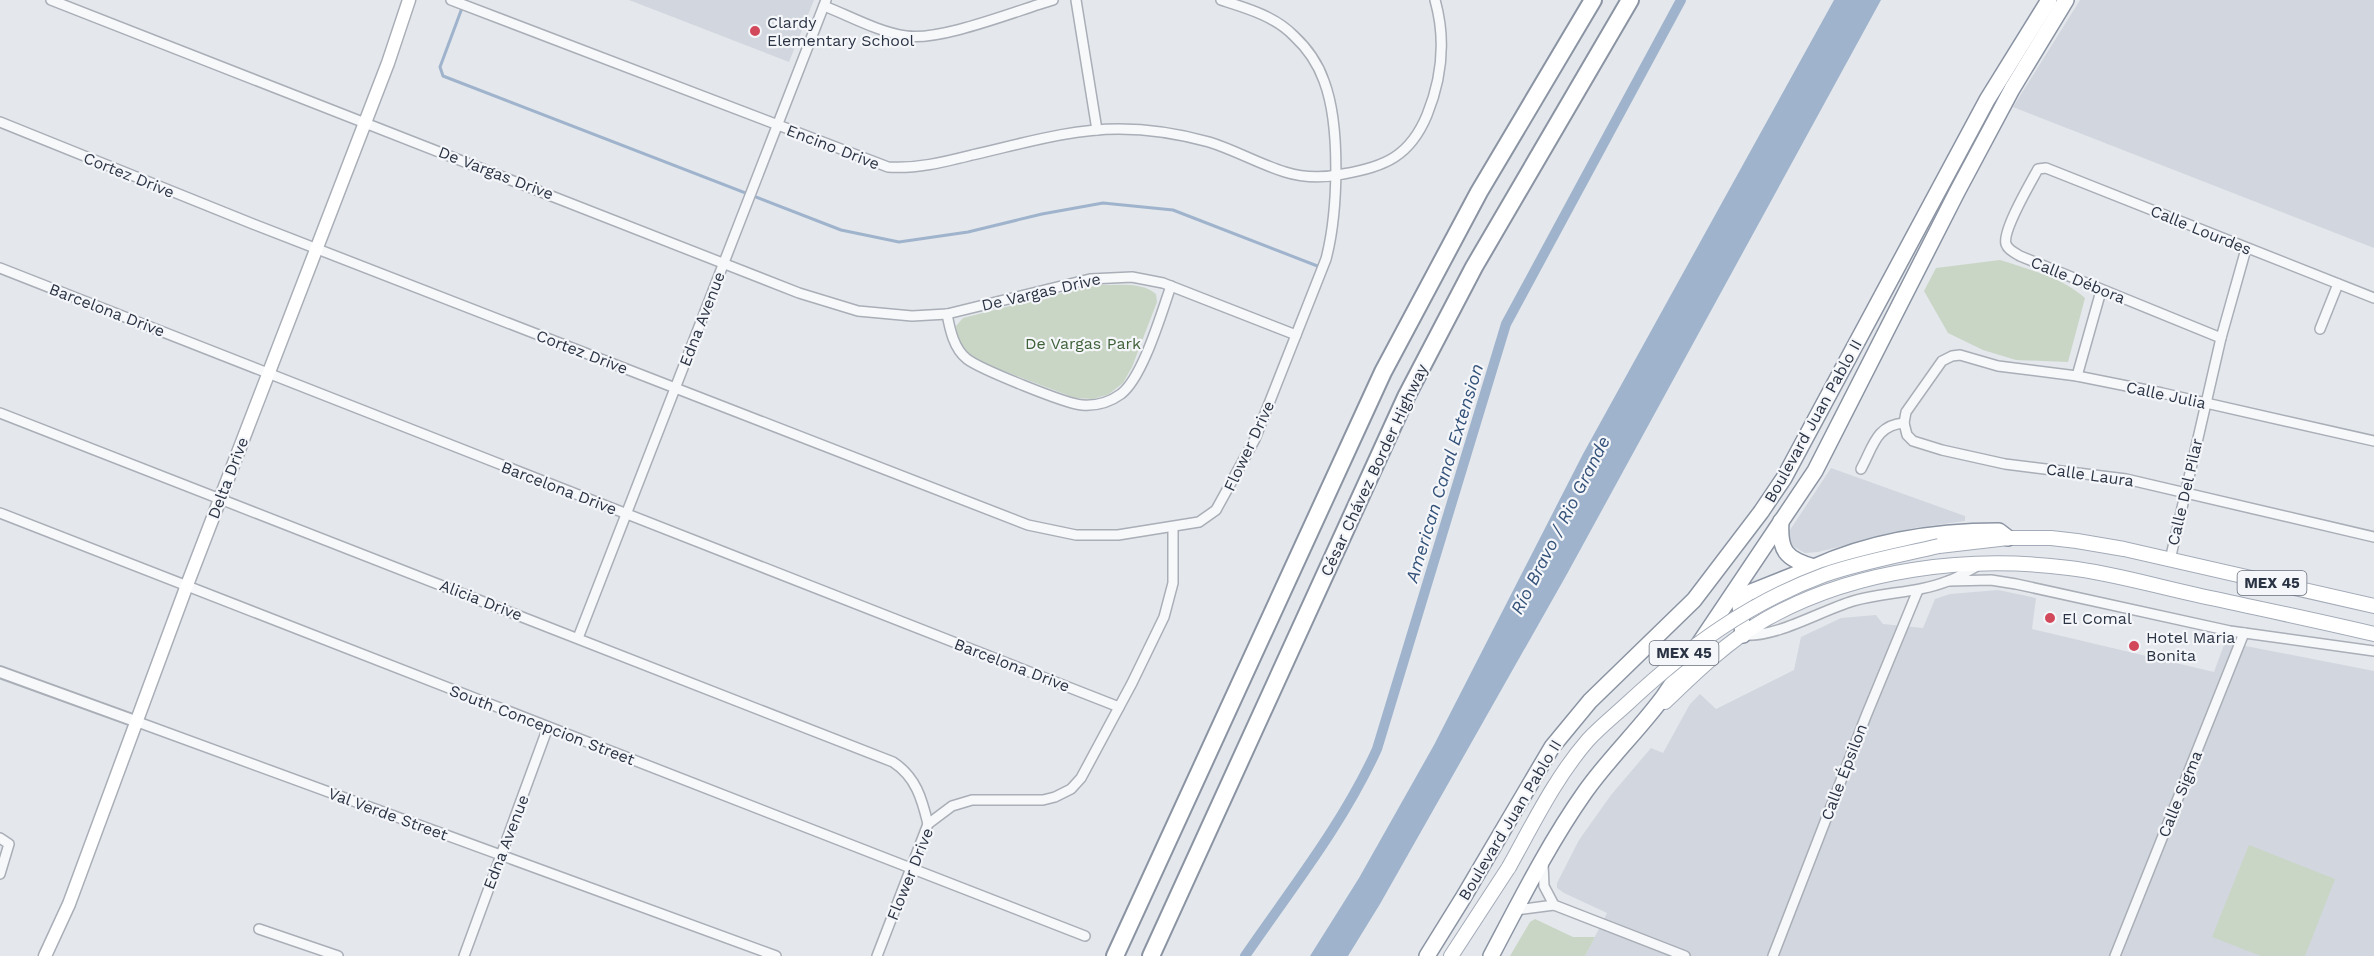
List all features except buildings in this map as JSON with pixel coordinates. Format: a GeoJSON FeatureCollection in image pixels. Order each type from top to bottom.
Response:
{"type":"FeatureCollection","features":[{"type":"Feature","properties":{"kind":"highway","name":"César Chávez Border Highway"},"geometry":{"type":"LineString","coordinates":[[1115,956],[1383,372],[1479,192],[1593,0]]}},
{"type":"Feature","properties":{"kind":"highway","name":"César Chávez Border Highway"},"geometry":{"type":"LineString","coordinates":[[1151,956],[1406,398],[1474,267],[1630,0]]}},
{"type":"Feature","properties":{"kind":"highway","name":"Boulevard Juan Pablo II"},"geometry":{"type":"LineString","coordinates":[[1427,956],[1552,747],[1590,700],[1694,600],[1767,504],[1809,433],[1987,100],[2049,0]]}},
{"type":"Feature","properties":{"kind":"highway","name":"Boulevard Juan Pablo II"},"geometry":{"type":"LineString","coordinates":[[1646,721],[1818,465],[1961,183],[2066,0]]}},
{"type":"Feature","properties":{"kind":"highway"},"geometry":{"type":"LineString","coordinates":[[1781,520],[1780,540],[1785,551],[1794,560],[1814,567]]}},
{"type":"Feature","properties":{"kind":"highway"},"geometry":{"type":"LineString","coordinates":[[1743,635],[1740,605],[1746,594],[1850,552],[1875,545],[1945,534],[1998,531],[2008,538]]}},
{"type":"Feature","properties":{"kind":"highway","name":"MEX 45"},"geometry":{"type":"LineString","coordinates":[[1491,956],[1543,861],[1584,794],[1600,772],[1646,721]]}},
{"type":"Feature","properties":{"kind":"main road","name":"Delta Drive"},"geometry":{"type":"LineString","coordinates":[[45,956],[69,904],[186,585],[317,248],[409,0]]}},
{"type":"Feature","properties":{"kind":"main road","name":"MEX 45"},"geometry":{"type":"LineString","coordinates":[[1451,956],[1509,867],[1546,801],[1588,740],[1660,673],[1730,620],[1823,576],[1939,546],[2008,538],[2051,538],[2170,560],[2374,606]]}},
{"type":"Feature","properties":{"kind":"main road","name":"MEX 45"},"geometry":{"type":"LineString","coordinates":[[1646,721],[1715,655],[1766,619],[1821,594],[1871,578],[1917,570],[2013,564],[2070,568],[2374,634]]}},
{"type":"Feature","properties":{"kind":"street","name":"De Vargas Drive"},"geometry":{"type":"LineString","coordinates":[[51,0],[799,292],[858,311],[912,316],[947,314],[1090,279],[1132,277],[1171,286],[1296,335]]}},
{"type":"Feature","properties":{"kind":"street","name":"Encino Drive"},"geometry":{"type":"LineString","coordinates":[[451,0],[875,164],[903,168],[932,165],[1057,136],[1119,129],[1173,134],[1211,143],[1300,176],[1335,176]]}},
{"type":"Feature","properties":{"kind":"street"},"geometry":{"type":"LineString","coordinates":[[825,3],[892,33],[920,37],[940,34],[1053,0]]}},
{"type":"Feature","properties":{"kind":"street"},"geometry":{"type":"LineString","coordinates":[[1076,0],[1097,130]]}},
{"type":"Feature","properties":{"kind":"street","name":"Flower Drive"},"geometry":{"type":"LineString","coordinates":[[877,956],[928,824],[952,806],[972,800],[1043,800],[1065,794],[1081,778],[1158,633],[1168,605],[1175,558],[1173,527],[1199,522],[1221,505],[1256,439],[1326,259],[1331,240],[1335,176],[1333,125],[1328,94],[1313,59],[1293,34],[1268,17],[1221,0]]}},
{"type":"Feature","properties":{"kind":"street"},"geometry":{"type":"LineString","coordinates":[[1335,176],[1369,170],[1393,160],[1414,139],[1423,125],[1437,84],[1441,63],[1440,28],[1435,0]]}},
{"type":"Feature","properties":{"kind":"street","name":"Edna Avenue"},"geometry":{"type":"LineString","coordinates":[[578,638],[825,3]]}},
{"type":"Feature","properties":{"kind":"street","name":"Cortez Drive"},"geometry":{"type":"LineString","coordinates":[[0,122],[77,155],[1028,525],[1052,531],[1097,536],[1173,527]]}},
{"type":"Feature","properties":{"kind":"street","name":"Calle Lourdes"},"geometry":{"type":"LineString","coordinates":[[2034,178],[2038,169],[2046,168],[2374,298]]}},
{"type":"Feature","properties":{"kind":"street","name":"Calle Débora"},"geometry":{"type":"LineString","coordinates":[[2034,178],[2007,230],[2008,248],[2020,256],[2102,291],[2221,338]]}},
{"type":"Feature","properties":{"kind":"street","name":"Calle Del Pilar"},"geometry":{"type":"LineString","coordinates":[[2170,560],[2221,338],[2246,249]]}},
{"type":"Feature","properties":{"kind":"street","name":"Barcelona Drive"},"geometry":{"type":"LineString","coordinates":[[0,268],[1119,707]]}},
{"type":"Feature","properties":{"kind":"street"},"geometry":{"type":"LineString","coordinates":[[2320,329],[2338,284]]}},
{"type":"Feature","properties":{"kind":"street"},"geometry":{"type":"LineString","coordinates":[[947,314],[960,351],[977,366],[1069,402],[1093,405],[1104,403],[1121,394],[1136,377],[1171,286]]}},
{"type":"Feature","properties":{"kind":"street"},"geometry":{"type":"LineString","coordinates":[[2077,376],[2102,291]]}},
{"type":"Feature","properties":{"kind":"street","name":"Calle Julia"},"geometry":{"type":"LineString","coordinates":[[1904,423],[1906,412],[1942,361],[1956,355],[2018,369],[2077,376],[2374,441]]}},
{"type":"Feature","properties":{"kind":"street","name":"Alicia Drive"},"geometry":{"type":"LineString","coordinates":[[0,413],[893,762],[908,773],[915,783],[928,824]]}},
{"type":"Feature","properties":{"kind":"street"},"geometry":{"type":"LineString","coordinates":[[1861,469],[1882,429],[1892,424],[1904,423]]}},
{"type":"Feature","properties":{"kind":"street","name":"Calle Laura"},"geometry":{"type":"LineString","coordinates":[[1904,423],[1907,435],[1913,441],[1942,450],[2006,464],[2126,478],[2374,537]]}},
{"type":"Feature","properties":{"kind":"street","name":"South Concepcion Street"},"geometry":{"type":"LineString","coordinates":[[0,513],[1085,936]]}},
{"type":"Feature","properties":{"kind":"street"},"geometry":{"type":"LineString","coordinates":[[1743,635],[1754,636],[1769,633],[1853,601],[1918,590],[1949,581],[1980,565]]}},
{"type":"Feature","properties":{"kind":"street"},"geometry":{"type":"LineString","coordinates":[[1949,581],[1991,580],[2016,584],[2244,633],[2374,651]]}},
{"type":"Feature","properties":{"kind":"street","name":"Calle Épsilon"},"geometry":{"type":"LineString","coordinates":[[1773,956],[1866,716],[1918,590]]}},
{"type":"Feature","properties":{"kind":"street","name":"Calle Sigma"},"geometry":{"type":"LineString","coordinates":[[2115,956],[2244,633]]}},
{"type":"Feature","properties":{"kind":"street","name":"Val Verde Street"},"geometry":{"type":"LineString","coordinates":[[0,672],[776,956]]}},
{"type":"Feature","properties":{"kind":"street","name":"Edna Avenue"},"geometry":{"type":"LineString","coordinates":[[464,956],[548,727]]}},
{"type":"Feature","properties":{"kind":"street"},"geometry":{"type":"LineString","coordinates":[[0,874],[9,848],[3,839]]}},
{"type":"Feature","properties":{"kind":"street"},"geometry":{"type":"LineString","coordinates":[[1543,861],[1544,886],[1554,905]]}},
{"type":"Feature","properties":{"kind":"street"},"geometry":{"type":"LineString","coordinates":[[1516,910],[1554,905],[1685,956]]}},
{"type":"Feature","properties":{"kind":"street"},"geometry":{"type":"LineString","coordinates":[[259,929],[338,956]]}},
{"type":"Feature","properties":{"kind":"shaded area","name":"Clardy Elementary School"},"geometry":{"type":"Polygon","coordinates":[[[629,0],[814,0],[789,62],[629,0]]]}},
{"type":"Feature","properties":{"kind":"shaded area"},"geometry":{"type":"Polygon","coordinates":[[[2080,0],[2374,0],[2374,248],[2013,107],[2080,0]]]}},
{"type":"Feature","properties":{"kind":"shaded area"},"geometry":{"type":"Polygon","coordinates":[[[1831,468],[1965,516],[1965,521],[1914,528],[1818,552],[1805,553],[1787,543],[1788,533],[1831,468]]]}},
{"type":"Feature","properties":{"kind":"shaded area"},"geometry":{"type":"Polygon","coordinates":[[[1998,590],[2036,598],[2032,629],[2214,672],[2225,642],[2374,671],[2374,956],[1585,956],[1607,913],[1564,893],[1557,888],[1557,883],[1579,840],[1611,795],[1651,748],[1663,753],[1690,704],[1700,694],[1716,709],[1794,670],[1801,637],[1841,618],[1876,615],[1883,624],[1923,628],[1935,599],[1950,594],[1998,590]]]}},
{"type":"Feature","properties":{"kind":"green space"},"geometry":{"type":"Polygon","coordinates":[[[2000,260],[2056,280],[2085,298],[2068,362],[2016,360],[1983,350],[1948,333],[1924,291],[1936,268],[2000,260]]]}},
{"type":"Feature","properties":{"kind":"green space","name":"De Vargas Park"},"geometry":{"type":"Polygon","coordinates":[[[1101,285],[1130,285],[1151,290],[1156,294],[1157,302],[1132,367],[1123,383],[1109,394],[1093,399],[1075,398],[977,361],[965,350],[958,337],[956,326],[963,318],[1101,285]]]}},
{"type":"Feature","properties":{"kind":"green space"},"geometry":{"type":"Polygon","coordinates":[[[2249,845],[2335,879],[2305,956],[2261,956],[2212,937],[2249,845]]]}},
{"type":"Feature","properties":{"kind":"green space"},"geometry":{"type":"Polygon","coordinates":[[[1535,919],[1573,937],[1595,937],[1585,956],[1510,956],[1530,922],[1535,919]]]}},
{"type":"Feature","properties":{"kind":"water","name":"Río Bravo / Rio Grande"},"geometry":{"type":"Polygon","coordinates":[[[1834,0],[1881,0],[1567,574],[1380,904],[1348,956],[1310,956],[1359,878],[1434,745],[1583,454],[1834,0]]]}},
{"type":"Feature","properties":{"kind":"waterway"},"geometry":{"type":"LineString","coordinates":[[465,0],[440,67],[443,76],[841,230],[899,242],[968,232],[1042,214],[1103,203],[1173,210],[1320,267]]}},
{"type":"Feature","properties":{"kind":"waterway","name":"American Canal Extension"},"geometry":{"type":"LineString","coordinates":[[1245,956],[1332,830],[1377,749],[1506,324],[1681,0]]}},
{"type":"Feature","properties":{"kind":"place","name":"Clardy Elementary School"},"geometry":{"type":"Point","coordinates":[755,31]}},
{"type":"Feature","properties":{"kind":"place","name":"El Comal"},"geometry":{"type":"Point","coordinates":[2050,618]}},
{"type":"Feature","properties":{"kind":"place","name":"Hotel Maria Bonita"},"geometry":{"type":"Point","coordinates":[2134,646]}}]}
